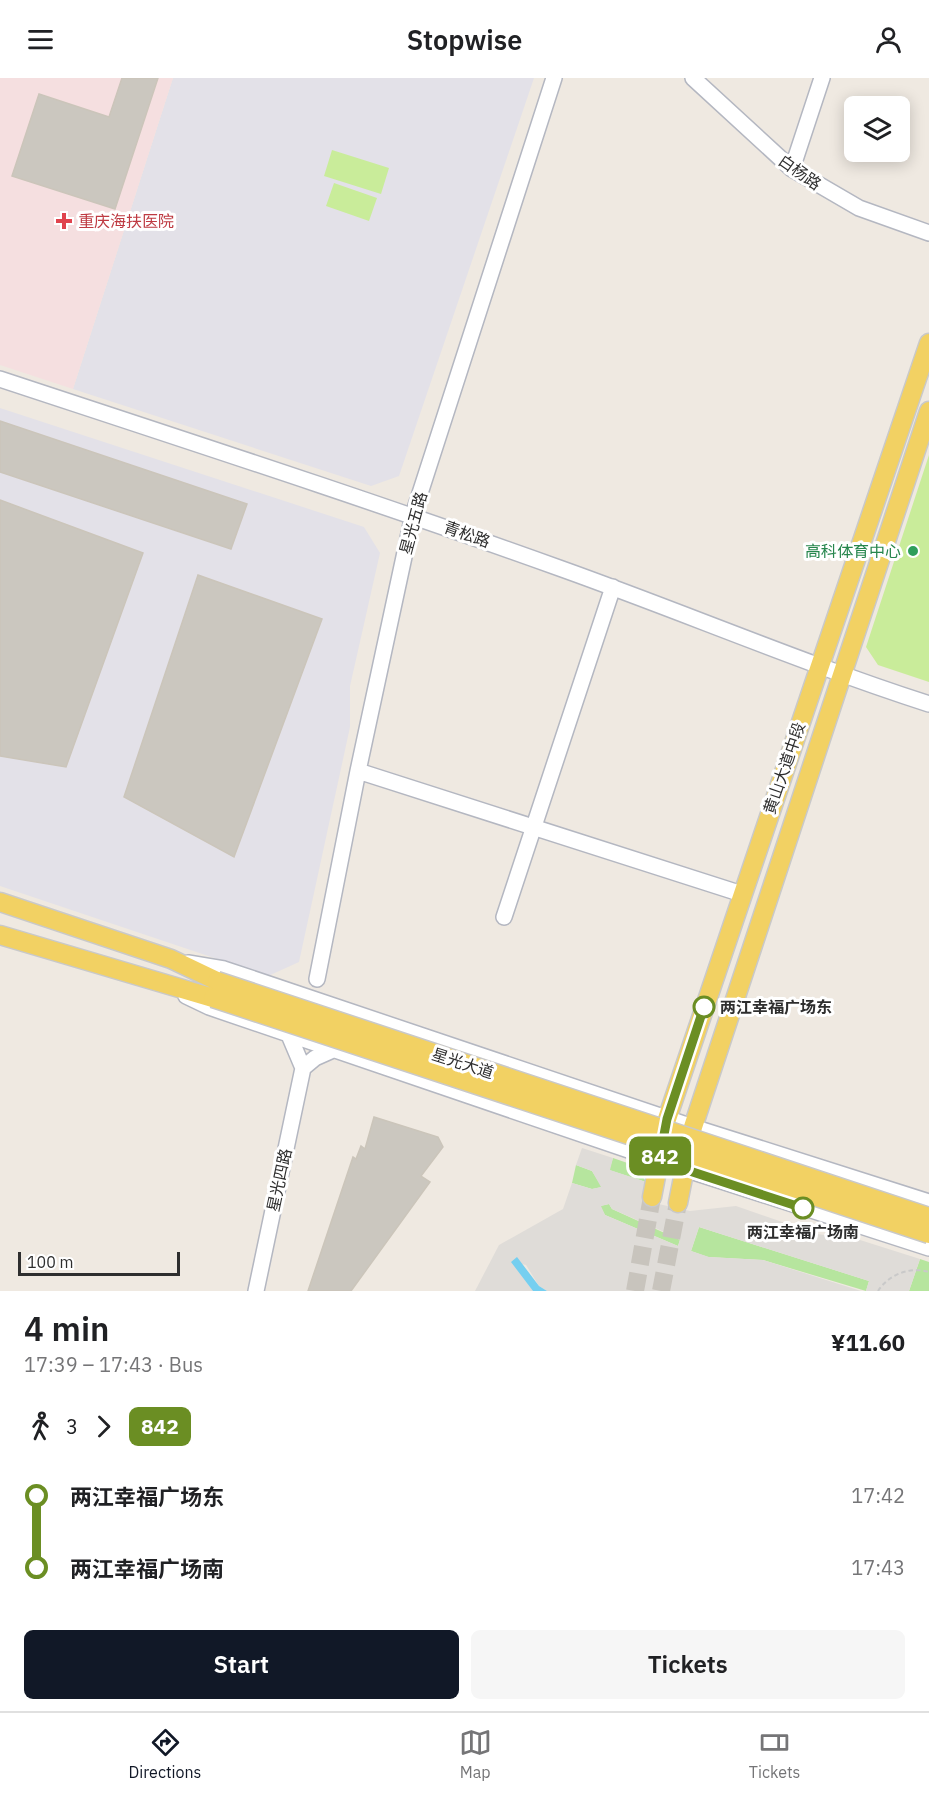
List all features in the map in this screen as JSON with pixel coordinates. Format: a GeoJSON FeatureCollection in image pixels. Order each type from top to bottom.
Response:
{"type":"FeatureCollection","features":[{"type":"Feature","properties":{"kind":"main road","name":"黄山大道中段"},"geometry":{"type":"LineString","coordinates":[[652,1197],[667,1119],[929,342]]}},
{"type":"Feature","properties":{"kind":"main road","name":"黄山大道中段"},"geometry":{"type":"LineString","coordinates":[[678,1203],[693,1127],[929,411]]}},
{"type":"Feature","properties":{"kind":"main road","name":"星光大道"},"geometry":{"type":"LineString","coordinates":[[0,902],[171,959],[215,990],[929,1234]]}},
{"type":"Feature","properties":{"kind":"main road","name":"星光大道"},"geometry":{"type":"LineString","coordinates":[[0,935],[156,982],[215,990],[929,1217]]}},
{"type":"Feature","properties":{"kind":"main road"},"geometry":{"type":"LineString","coordinates":[[0,948],[57,954]]}},
{"type":"Feature","properties":{"kind":"street","name":"星光五路"},"geometry":{"type":"LineString","coordinates":[[317,979],[358,771],[413,515],[554,78]]}},
{"type":"Feature","properties":{"kind":"street","name":"白杨路"},"geometry":{"type":"LineString","coordinates":[[693,78],[792,169],[859,208],[929,233]]}},
{"type":"Feature","properties":{"kind":"street"},"geometry":{"type":"LineString","coordinates":[[792,169],[822,78]]}},
{"type":"Feature","properties":{"kind":"street","name":"青松路"},"geometry":{"type":"LineString","coordinates":[[0,379],[413,515],[613,587],[819,668],[929,704]]}},
{"type":"Feature","properties":{"kind":"street"},"geometry":{"type":"LineString","coordinates":[[504,917],[613,587]]}},
{"type":"Feature","properties":{"kind":"street"},"geometry":{"type":"LineString","coordinates":[[358,771],[742,894]]}},
{"type":"Feature","properties":{"kind":"street"},"geometry":{"type":"LineString","coordinates":[[171,959],[224,969],[667,1119],[929,1202]]}},
{"type":"Feature","properties":{"kind":"street"},"geometry":{"type":"LineString","coordinates":[[290,992],[306,987],[317,979],[335,1007]]}},
{"type":"Feature","properties":{"kind":"street"},"geometry":{"type":"LineString","coordinates":[[156,982],[209,1007],[289,1035],[659,1161],[929,1248]]}},
{"type":"Feature","properties":{"kind":"street"},"geometry":{"type":"LineString","coordinates":[[289,1035],[303,1068],[315,1058],[333,1050]]}},
{"type":"Feature","properties":{"kind":"street","name":"星光四路"},"geometry":{"type":"LineString","coordinates":[[256,1291],[303,1068]]}},
{"type":"Feature","properties":{"kind":"path"},"geometry":{"type":"LineString","coordinates":[[878,1291],[889,1277],[907,1272],[929,1272]]}},
{"type":"Feature","properties":{"kind":"shaded area","name":"重庆海扶医院"},"geometry":{"type":"Polygon","coordinates":[[[0,78],[173,78],[73,389],[0,365],[0,78]]]}},
{"type":"Feature","properties":{"kind":"shaded area"},"geometry":{"type":"Polygon","coordinates":[[[173,78],[534,78],[399,476],[371,486],[73,389],[173,78]]]}},
{"type":"Feature","properties":{"kind":"shaded area"},"geometry":{"type":"Polygon","coordinates":[[[0,408],[364,527],[380,553],[350,686],[350,727],[299,962],[268,976],[0,886],[0,408]]]}},
{"type":"Feature","properties":{"kind":"shaded area"},"geometry":{"type":"Polygon","coordinates":[[[582,1148],[613,1158],[610,1170],[646,1182],[645,1201],[690,1211],[736,1206],[817,1234],[860,1240],[920,1259],[909,1291],[866,1291],[869,1281],[699,1227],[691,1251],[709,1257],[763,1260],[861,1291],[547,1291],[539,1286],[526,1265],[512,1262],[533,1291],[475,1291],[499,1245],[563,1209],[572,1183],[592,1189],[601,1187],[592,1171],[576,1165],[582,1148]],[[609,1204],[601,1206],[605,1215],[678,1246],[680,1239],[612,1209],[609,1204]]]}},
{"type":"Feature","properties":{"kind":"green space"},"geometry":{"type":"Polygon","coordinates":[[[332,150],[389,168],[381,194],[324,176],[332,150]]]}},
{"type":"Feature","properties":{"kind":"green space"},"geometry":{"type":"Polygon","coordinates":[[[334,183],[377,198],[369,221],[326,206],[334,183]]]}},
{"type":"Feature","properties":{"kind":"green space","name":"高科体育中心"},"geometry":{"type":"Polygon","coordinates":[[[929,455],[929,682],[878,665],[866,647],[929,455]]]}},
{"type":"Feature","properties":{"kind":"green space"},"geometry":{"type":"Polygon","coordinates":[[[613,1158],[636,1166],[646,1182],[609,1170],[613,1158]]]}},
{"type":"Feature","properties":{"kind":"green space"},"geometry":{"type":"Polygon","coordinates":[[[576,1165],[592,1171],[602,1187],[592,1189],[572,1183],[576,1165]]]}},
{"type":"Feature","properties":{"kind":"green space"},"geometry":{"type":"Polygon","coordinates":[[[609,1204],[612,1209],[680,1240],[678,1246],[605,1215],[600,1206],[609,1204]]]}},
{"type":"Feature","properties":{"kind":"green space"},"geometry":{"type":"Polygon","coordinates":[[[699,1227],[869,1281],[866,1291],[763,1260],[708,1257],[691,1251],[699,1227]]]}},
{"type":"Feature","properties":{"kind":"green space"},"geometry":{"type":"Polygon","coordinates":[[[920,1259],[929,1262],[929,1291],[909,1291],[920,1259]]]}},
{"type":"Feature","properties":{"kind":"water"},"geometry":{"type":"Polygon","coordinates":[[[517,1257],[539,1286],[547,1291],[533,1291],[511,1262],[517,1257]]]}},
{"type":"Feature","properties":{"kind":"building"},"geometry":{"type":"Polygon","coordinates":[[[122,78],[158,78],[115,209],[12,176],[39,94],[109,117],[122,78]]]}},
{"type":"Feature","properties":{"kind":"building"},"geometry":{"type":"Polygon","coordinates":[[[0,421],[247,504],[231,549],[0,472],[0,421]]]}},
{"type":"Feature","properties":{"kind":"building"},"geometry":{"type":"Polygon","coordinates":[[[0,500],[143,553],[66,767],[0,756],[0,500]]]}},
{"type":"Feature","properties":{"kind":"building"},"geometry":{"type":"Polygon","coordinates":[[[198,575],[322,619],[234,857],[124,797],[198,575]]]}},
{"type":"Feature","properties":{"kind":"building"},"geometry":{"type":"Polygon","coordinates":[[[374,1117],[438,1137],[443,1147],[421,1176],[430,1182],[351,1291],[308,1291],[353,1157],[356,1159],[361,1146],[365,1149],[374,1117]]]}},
{"type":"Feature","properties":{"kind":"tunnel"},"geometry":{"type":"LineString","coordinates":[[635,1291],[652,1197]]}},
{"type":"Feature","properties":{"kind":"tunnel"},"geometry":{"type":"LineString","coordinates":[[661,1291],[678,1203]]}},
{"type":"Feature","properties":{"kind":"bus line","name":"842"},"geometry":{"type":"LineString","coordinates":[[704,1007],[667,1119],[659,1161],[803,1208]]}},
{"type":"Feature","properties":{"kind":"place","name":"重庆海扶医院"},"geometry":{"type":"Point","coordinates":[64,221]}},
{"type":"Feature","properties":{"kind":"place","name":"高科体育中心"},"geometry":{"type":"Point","coordinates":[913,551]}},
{"type":"Feature","properties":{"kind":"place","name":"两江幸福广场东"},"geometry":{"type":"Point","coordinates":[704,1007]}},
{"type":"Feature","properties":{"kind":"place","name":"两江幸福广场南"},"geometry":{"type":"Point","coordinates":[803,1208]}}]}
